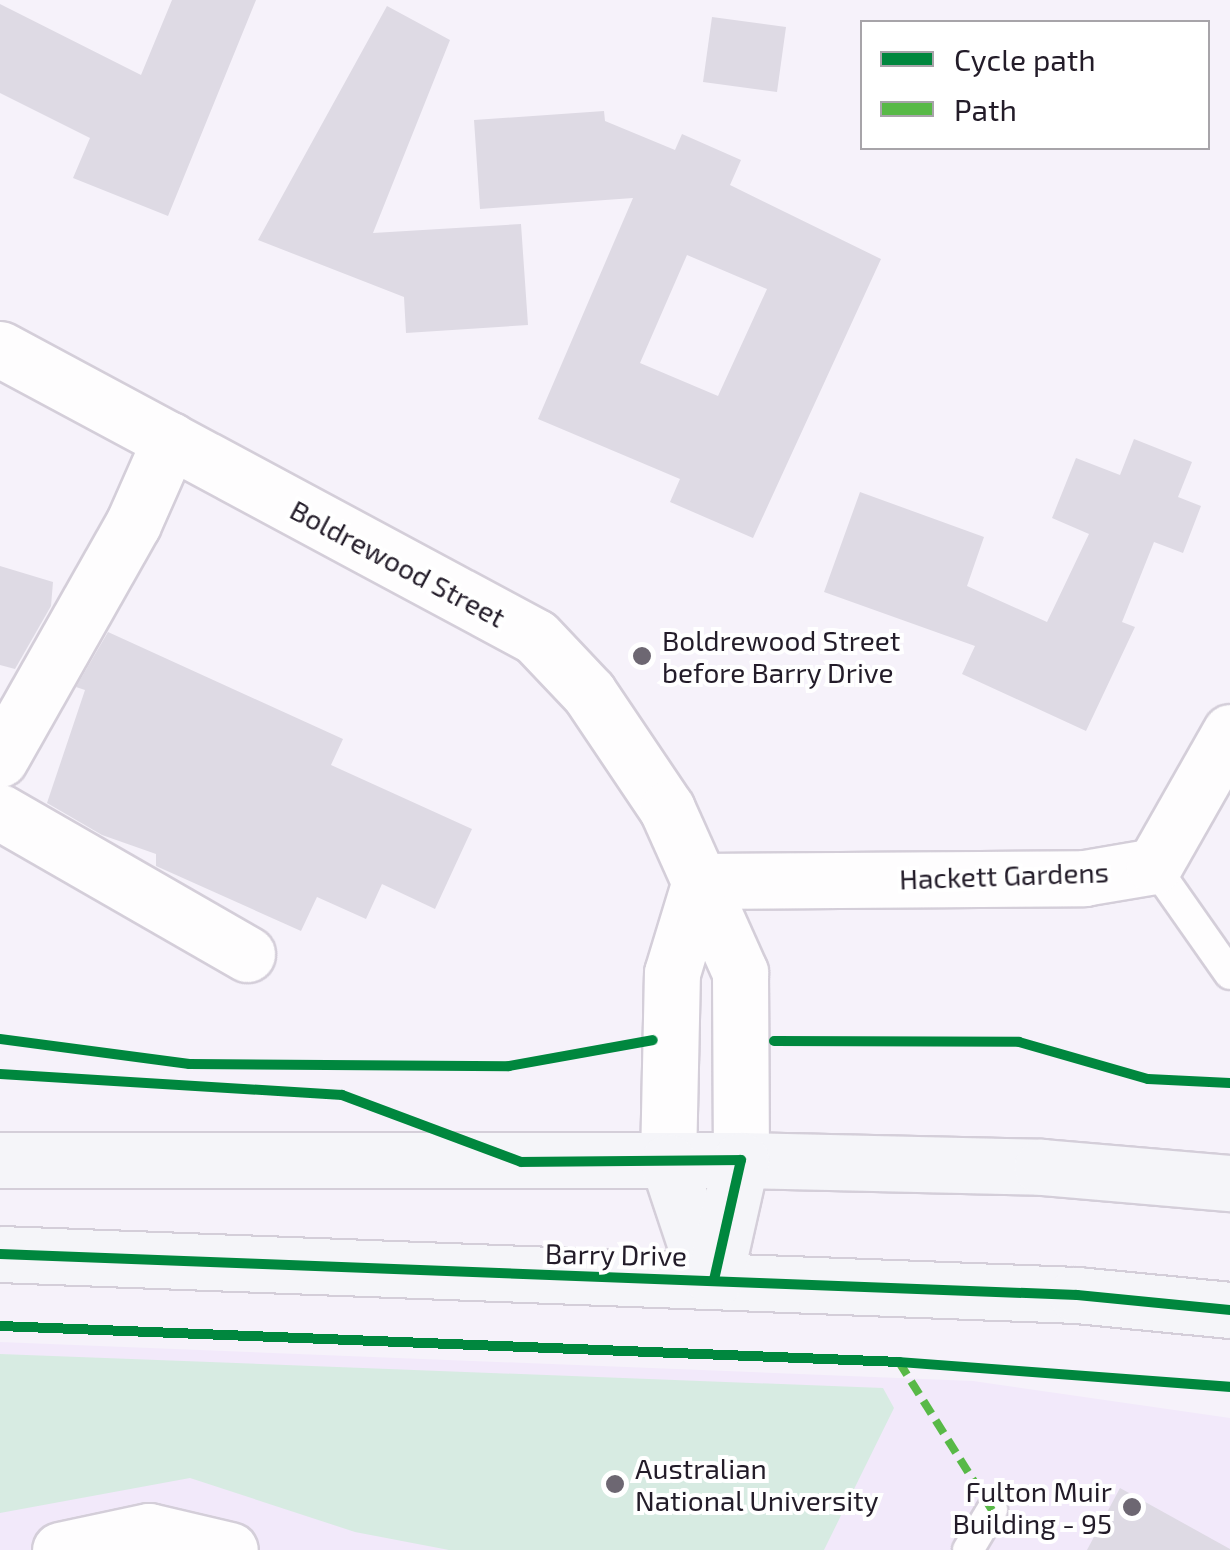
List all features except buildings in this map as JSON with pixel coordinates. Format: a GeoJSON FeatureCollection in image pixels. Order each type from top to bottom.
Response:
{"type":"FeatureCollection","features":[{"type":"Feature","properties":{"kind":"main road"},"geometry":{"type":"LineString","coordinates":[[0,1160],[741,1160],[1042,1167],[1230,1183]]}},
{"type":"Feature","properties":{"kind":"main road"},"geometry":{"type":"LineString","coordinates":[[711,1279],[741,1160]]}},
{"type":"Feature","properties":{"kind":"main road"},"geometry":{"type":"LineString","coordinates":[[668,1162],[711,1279]]}},
{"type":"Feature","properties":{"kind":"main road","name":"Barry Drive"},"geometry":{"type":"LineString","coordinates":[[0,1254],[711,1279],[1077,1296],[1230,1310]]}},
{"type":"Feature","properties":{"kind":"street","name":"Boldrewood Street"},"geometry":{"type":"LineString","coordinates":[[0,349],[536,636],[632,748],[700,881],[740,972],[741,1160]]}},
{"type":"Feature","properties":{"kind":"street"},"geometry":{"type":"LineString","coordinates":[[0,759],[133,524],[170,440]]}},
{"type":"Feature","properties":{"kind":"street"},"geometry":{"type":"LineString","coordinates":[[1154,866],[1230,732]]}},
{"type":"Feature","properties":{"kind":"street"},"geometry":{"type":"LineString","coordinates":[[0,812],[247,954]]}},
{"type":"Feature","properties":{"kind":"street","name":"Hackett Gardens"},"geometry":{"type":"LineString","coordinates":[[700,881],[1084,878],[1154,866]]}},
{"type":"Feature","properties":{"kind":"street"},"geometry":{"type":"LineString","coordinates":[[668,1162],[672,972],[700,881]]}},
{"type":"Feature","properties":{"kind":"street"},"geometry":{"type":"LineString","coordinates":[[60,1550],[149,1531],[230,1550]]}},
{"type":"Feature","properties":{"kind":"lane"},"geometry":{"type":"LineString","coordinates":[[1154,866],[1230,974]]}},
{"type":"Feature","properties":{"kind":"lane"},"geometry":{"type":"LineString","coordinates":[[968,1550],[992,1510]]}},
{"type":"Feature","properties":{"kind":"shaded area","name":"Australian National University"},"geometry":{"type":"Polygon","coordinates":[[[0,1342],[973,1381],[1230,1418],[1230,1550],[0,1550],[0,1342]]]}},
{"type":"Feature","properties":{"kind":"green space","name":"Australian National University"},"geometry":{"type":"Polygon","coordinates":[[[0,1354],[883,1388],[894,1408],[824,1550],[449,1550],[355,1532],[190,1478],[0,1513],[0,1354]]]}},
{"type":"Feature","properties":{"kind":"marked path"},"geometry":{"type":"LineString","coordinates":[[899,1362],[992,1510]]}},
{"type":"Feature","properties":{"kind":"cycle path"},"geometry":{"type":"LineString","coordinates":[[0,1039],[189,1064],[509,1066],[653,1040]]}},
{"type":"Feature","properties":{"kind":"cycle path"},"geometry":{"type":"LineString","coordinates":[[774,1041],[1019,1042],[1148,1079],[1230,1083]]}},
{"type":"Feature","properties":{"kind":"cycle path"},"geometry":{"type":"LineString","coordinates":[[0,1074],[342,1095],[521,1162],[741,1160],[714,1280]]}},
{"type":"Feature","properties":{"kind":"cycle path"},"geometry":{"type":"LineString","coordinates":[[0,1254],[1077,1295],[1230,1310]]}},
{"type":"Feature","properties":{"kind":"cycle path"},"geometry":{"type":"LineString","coordinates":[[0,1326],[899,1362],[1230,1387]]}},
{"type":"Feature","properties":{"kind":"place","name":"Boldrewood Street before Barry Drive"},"geometry":{"type":"Point","coordinates":[642,656]}},
{"type":"Feature","properties":{"kind":"place","name":"Australian National University"},"geometry":{"type":"Point","coordinates":[615,1484]}},
{"type":"Feature","properties":{"kind":"place","name":"Fulton Muir Building - 95"},"geometry":{"type":"Point","coordinates":[1132,1507]}}]}
